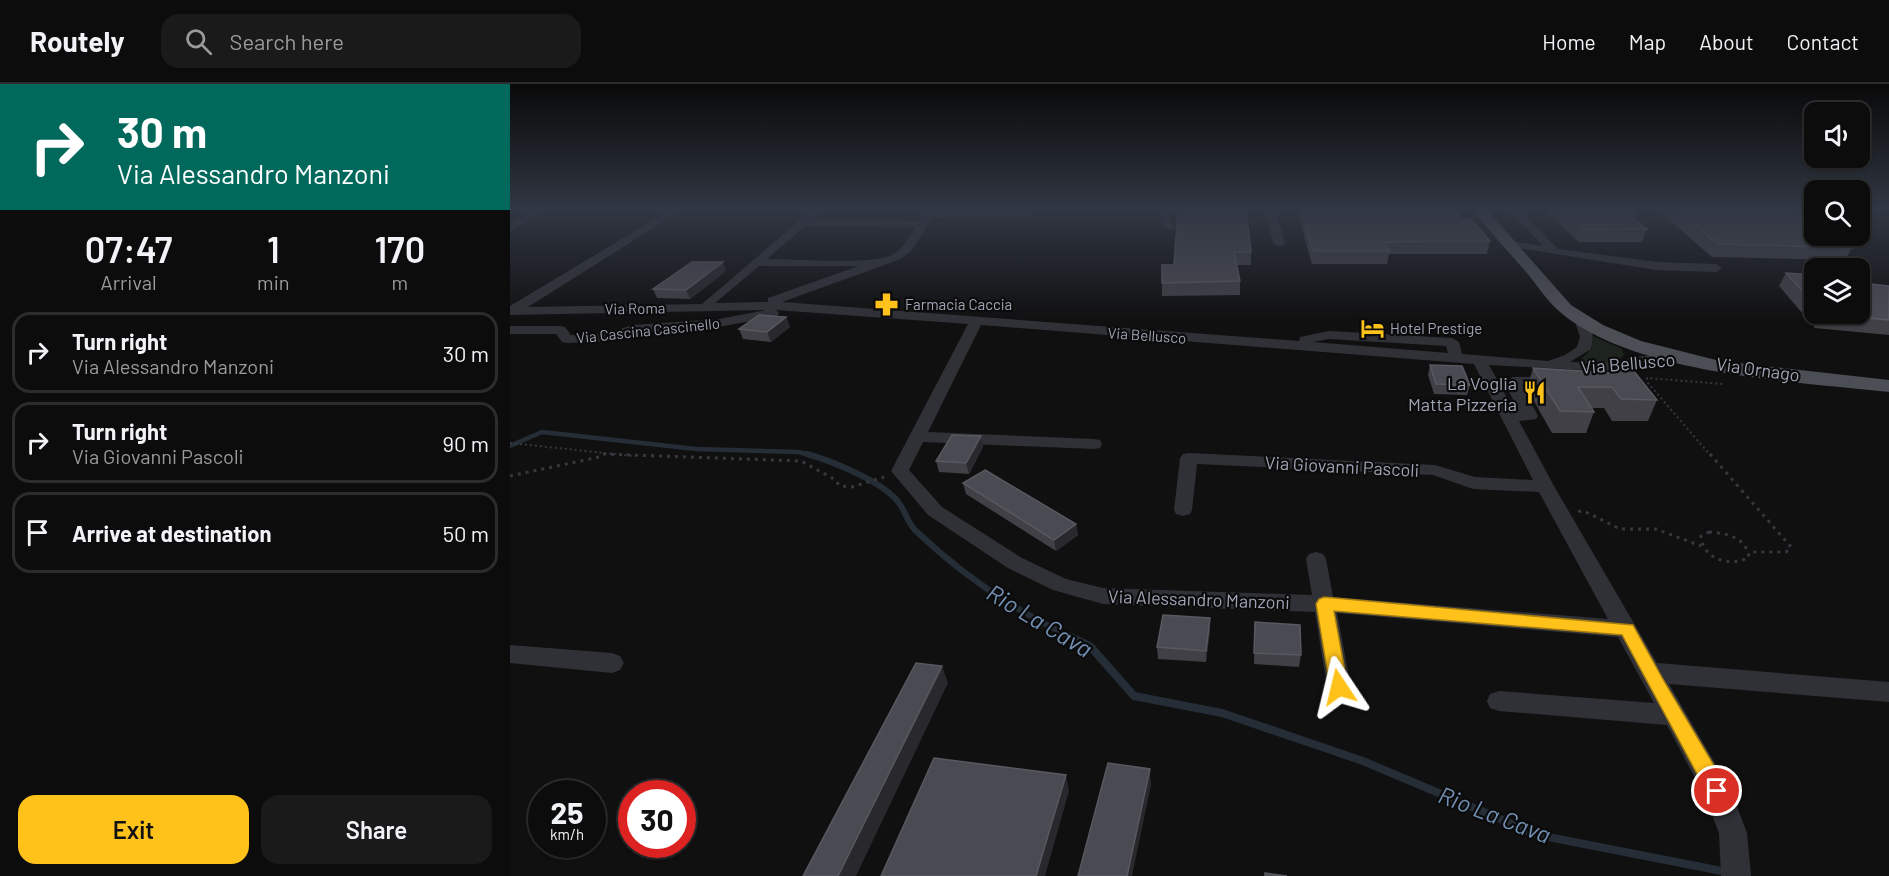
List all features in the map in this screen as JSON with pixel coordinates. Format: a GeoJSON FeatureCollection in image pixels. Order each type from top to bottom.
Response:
{"type":"FeatureCollection","features":[{"type":"Feature","properties":{"kind":"main road","name":"Via Ornago"},"geometry":{"type":"LineString","coordinates":[[1512,247],[1552,294],[1581,320],[1629,342],[1686,358],[1785,374],[1889,386]]}},
{"type":"Feature","properties":{"kind":"street"},"geometry":{"type":"LineString","coordinates":[[512,310],[616,247]]}},
{"type":"Feature","properties":{"kind":"street"},"geometry":{"type":"LineString","coordinates":[[708,303],[774,247]]}},
{"type":"Feature","properties":{"kind":"street"},"geometry":{"type":"LineString","coordinates":[[760,306],[884,263],[904,253],[908,247]]}},
{"type":"Feature","properties":{"kind":"street"},"geometry":{"type":"LineString","coordinates":[[1529,247],[1656,266],[1716,268]]}},
{"type":"Feature","properties":{"kind":"street"},"geometry":{"type":"LineString","coordinates":[[1550,247],[1554,251]]}},
{"type":"Feature","properties":{"kind":"street"},"geometry":{"type":"LineString","coordinates":[[756,262],[884,263]]}},
{"type":"Feature","properties":{"kind":"street","name":"Via Roma"},"geometry":{"type":"LineString","coordinates":[[512,310],[760,306]]}},
{"type":"Feature","properties":{"kind":"street","name":"Via Bellusco"},"geometry":{"type":"LineString","coordinates":[[760,306],[788,306],[1281,345],[1329,335],[1452,342],[1456,357],[1589,368],[1629,362],[1686,358]]}},
{"type":"Feature","properties":{"kind":"street","name":"Via Cascina Cascinello"},"geometry":{"type":"LineString","coordinates":[[510,330],[560,330],[567,339],[608,337],[633,329],[743,320],[775,312],[788,306]]}},
{"type":"Feature","properties":{"kind":"street","name":"Via Bellusco"},"geometry":{"type":"LineString","coordinates":[[1534,363],[1564,360],[1584,349],[1587,336],[1581,320]]}},
{"type":"Feature","properties":{"kind":"street","name":"Via Alessandro Manzoni"},"geometry":{"type":"LineString","coordinates":[[976,321],[900,471],[935,512],[1015,563],[1060,585],[1103,596],[1324,604],[1627,629]]}},
{"type":"Feature","properties":{"kind":"street"},"geometry":{"type":"LineString","coordinates":[[1629,342],[1635,352],[1629,362]]}},
{"type":"Feature","properties":{"kind":"street"},"geometry":{"type":"LineString","coordinates":[[1479,359],[1545,486],[1717,791],[1733,833],[1736,876]]}},
{"type":"Feature","properties":{"kind":"street"},"geometry":{"type":"LineString","coordinates":[[1491,381],[1494,372],[1504,361]]}},
{"type":"Feature","properties":{"kind":"street"},"geometry":{"type":"LineString","coordinates":[[1507,416],[1530,416],[1514,386],[1516,380],[1572,384]]}},
{"type":"Feature","properties":{"kind":"street"},"geometry":{"type":"LineString","coordinates":[[917,437],[1094,444]]}},
{"type":"Feature","properties":{"kind":"street","name":"Via Giovanni Pascoli"},"geometry":{"type":"LineString","coordinates":[[1183,510],[1189,458],[1435,470],[1473,483],[1545,486]]}},
{"type":"Feature","properties":{"kind":"street"},"geometry":{"type":"LineString","coordinates":[[1316,559],[1339,687]]}},
{"type":"Feature","properties":{"kind":"street"},"geometry":{"type":"LineString","coordinates":[[510,654],[612,663]]}},
{"type":"Feature","properties":{"kind":"street"},"geometry":{"type":"LineString","coordinates":[[1649,672],[1889,692]]}},
{"type":"Feature","properties":{"kind":"street"},"geometry":{"type":"LineString","coordinates":[[1499,701],[1673,715]]}},
{"type":"Feature","properties":{"kind":"path"},"geometry":{"type":"LineString","coordinates":[[1729,384],[1647,378],[1648,383],[1791,548],[1786,552],[1749,552]]}},
{"type":"Feature","properties":{"kind":"path"},"geometry":{"type":"LineString","coordinates":[[510,443],[609,455],[801,461],[834,479],[840,486],[852,487],[884,477]]}},
{"type":"Feature","properties":{"kind":"path"},"geometry":{"type":"LineString","coordinates":[[510,476],[609,455]]}},
{"type":"Feature","properties":{"kind":"path"},"geometry":{"type":"LineString","coordinates":[[1558,509],[1588,513],[1620,529],[1667,531],[1701,546],[1715,556],[1732,562],[1746,560],[1749,557],[1749,552],[1741,541],[1717,532],[1705,533],[1701,536],[1701,546]]}},
{"type":"Feature","properties":{"kind":"shaded area"},"geometry":{"type":"Polygon","coordinates":[[[1593,336],[1622,349],[1624,355],[1609,364],[1580,364],[1578,362],[1592,348],[1593,336]]]}},
{"type":"Feature","properties":{"kind":"building"},"geometry":{"type":"Polygon","coordinates":[[[1175,247],[1250,247],[1251,252],[1234,252],[1240,281],[1162,283],[1162,265],[1174,265],[1175,247]]]}},
{"type":"Feature","properties":{"kind":"building"},"geometry":{"type":"Polygon","coordinates":[[[1312,247],[1387,247],[1389,251],[1313,251],[1312,247]]]}},
{"type":"Feature","properties":{"kind":"building"},"geometry":{"type":"Polygon","coordinates":[[[692,262],[723,262],[686,290],[653,289],[692,262]]]}},
{"type":"Feature","properties":{"kind":"building"},"geometry":{"type":"Polygon","coordinates":[[[1786,273],[1804,274],[1804,293],[1786,273]]]}},
{"type":"Feature","properties":{"kind":"building"},"geometry":{"type":"Polygon","coordinates":[[[1870,284],[1889,286],[1889,320],[1870,318],[1870,284]]]}},
{"type":"Feature","properties":{"kind":"building"},"geometry":{"type":"Polygon","coordinates":[[[759,315],[786,317],[767,332],[739,329],[759,315]]]}},
{"type":"Feature","properties":{"kind":"building"},"geometry":{"type":"Polygon","coordinates":[[[1430,365],[1462,366],[1470,385],[1436,384],[1430,365]]]}},
{"type":"Feature","properties":{"kind":"building"},"geometry":{"type":"Polygon","coordinates":[[[1533,368],[1614,373],[1620,370],[1633,370],[1657,400],[1621,399],[1612,387],[1578,387],[1594,412],[1560,411],[1533,368]]]}},
{"type":"Feature","properties":{"kind":"building"},"geometry":{"type":"Polygon","coordinates":[[[952,435],[981,436],[966,463],[936,461],[952,435]]]}},
{"type":"Feature","properties":{"kind":"building"},"geometry":{"type":"Polygon","coordinates":[[[985,470],[1076,524],[1054,540],[963,483],[985,470]]]}},
{"type":"Feature","properties":{"kind":"building"},"geometry":{"type":"Polygon","coordinates":[[[1163,615],[1210,618],[1206,651],[1157,647],[1163,615]]]}},
{"type":"Feature","properties":{"kind":"building"},"geometry":{"type":"Polygon","coordinates":[[[1255,622],[1300,625],[1301,655],[1254,653],[1255,622]]]}},
{"type":"Feature","properties":{"kind":"building"},"geometry":{"type":"Polygon","coordinates":[[[916,663],[942,666],[838,876],[803,876],[916,663]]]}},
{"type":"Feature","properties":{"kind":"building"},"geometry":{"type":"Polygon","coordinates":[[[934,758],[1066,775],[1036,876],[881,876],[934,758]]]}},
{"type":"Feature","properties":{"kind":"building"},"geometry":{"type":"Polygon","coordinates":[[[1108,763],[1150,769],[1127,876],[1078,876],[1108,763]]]}},
{"type":"Feature","properties":{"kind":"building"},"geometry":{"type":"Polygon","coordinates":[[[1265,873],[1287,876],[1265,876],[1265,873]]]}},
{"type":"Feature","properties":{"kind":"waterway","name":"Rio La Cava"},"geometry":{"type":"LineString","coordinates":[[510,446],[542,432],[696,449],[799,452],[812,456]]}},
{"type":"Feature","properties":{"kind":"waterway","name":"Rio La Cava"},"geometry":{"type":"LineString","coordinates":[[807,454],[843,467],[882,487],[899,503],[915,530],[951,562],[1010,604],[1069,636]]}},
{"type":"Feature","properties":{"kind":"waterway","name":"Rio La Cava"},"geometry":{"type":"LineString","coordinates":[[1069,636],[1090,646],[1134,696],[1222,713],[1363,761],[1538,835],[1727,872]]}},
{"type":"Feature","properties":{"kind":"waterway","name":"Rio La Cava"},"geometry":{"type":"LineString","coordinates":[[1069,636],[1073,638]]}},
{"type":"Feature","properties":{"kind":"place","name":"Farmacia Caccia"},"geometry":{"type":"Point","coordinates":[887,304]}},
{"type":"Feature","properties":{"kind":"place","name":"Hotel Prestige"},"geometry":{"type":"Point","coordinates":[1372,328]}},
{"type":"Feature","properties":{"kind":"place","name":"La Voglia Matta Pizzeria"},"geometry":{"type":"Point","coordinates":[1535,393]}},
{"type":"Feature","properties":{"kind":"route"},"geometry":{"type":"LineString","coordinates":[[1339,687],[1324,604],[1627,629],[1717,791]]}}]}
